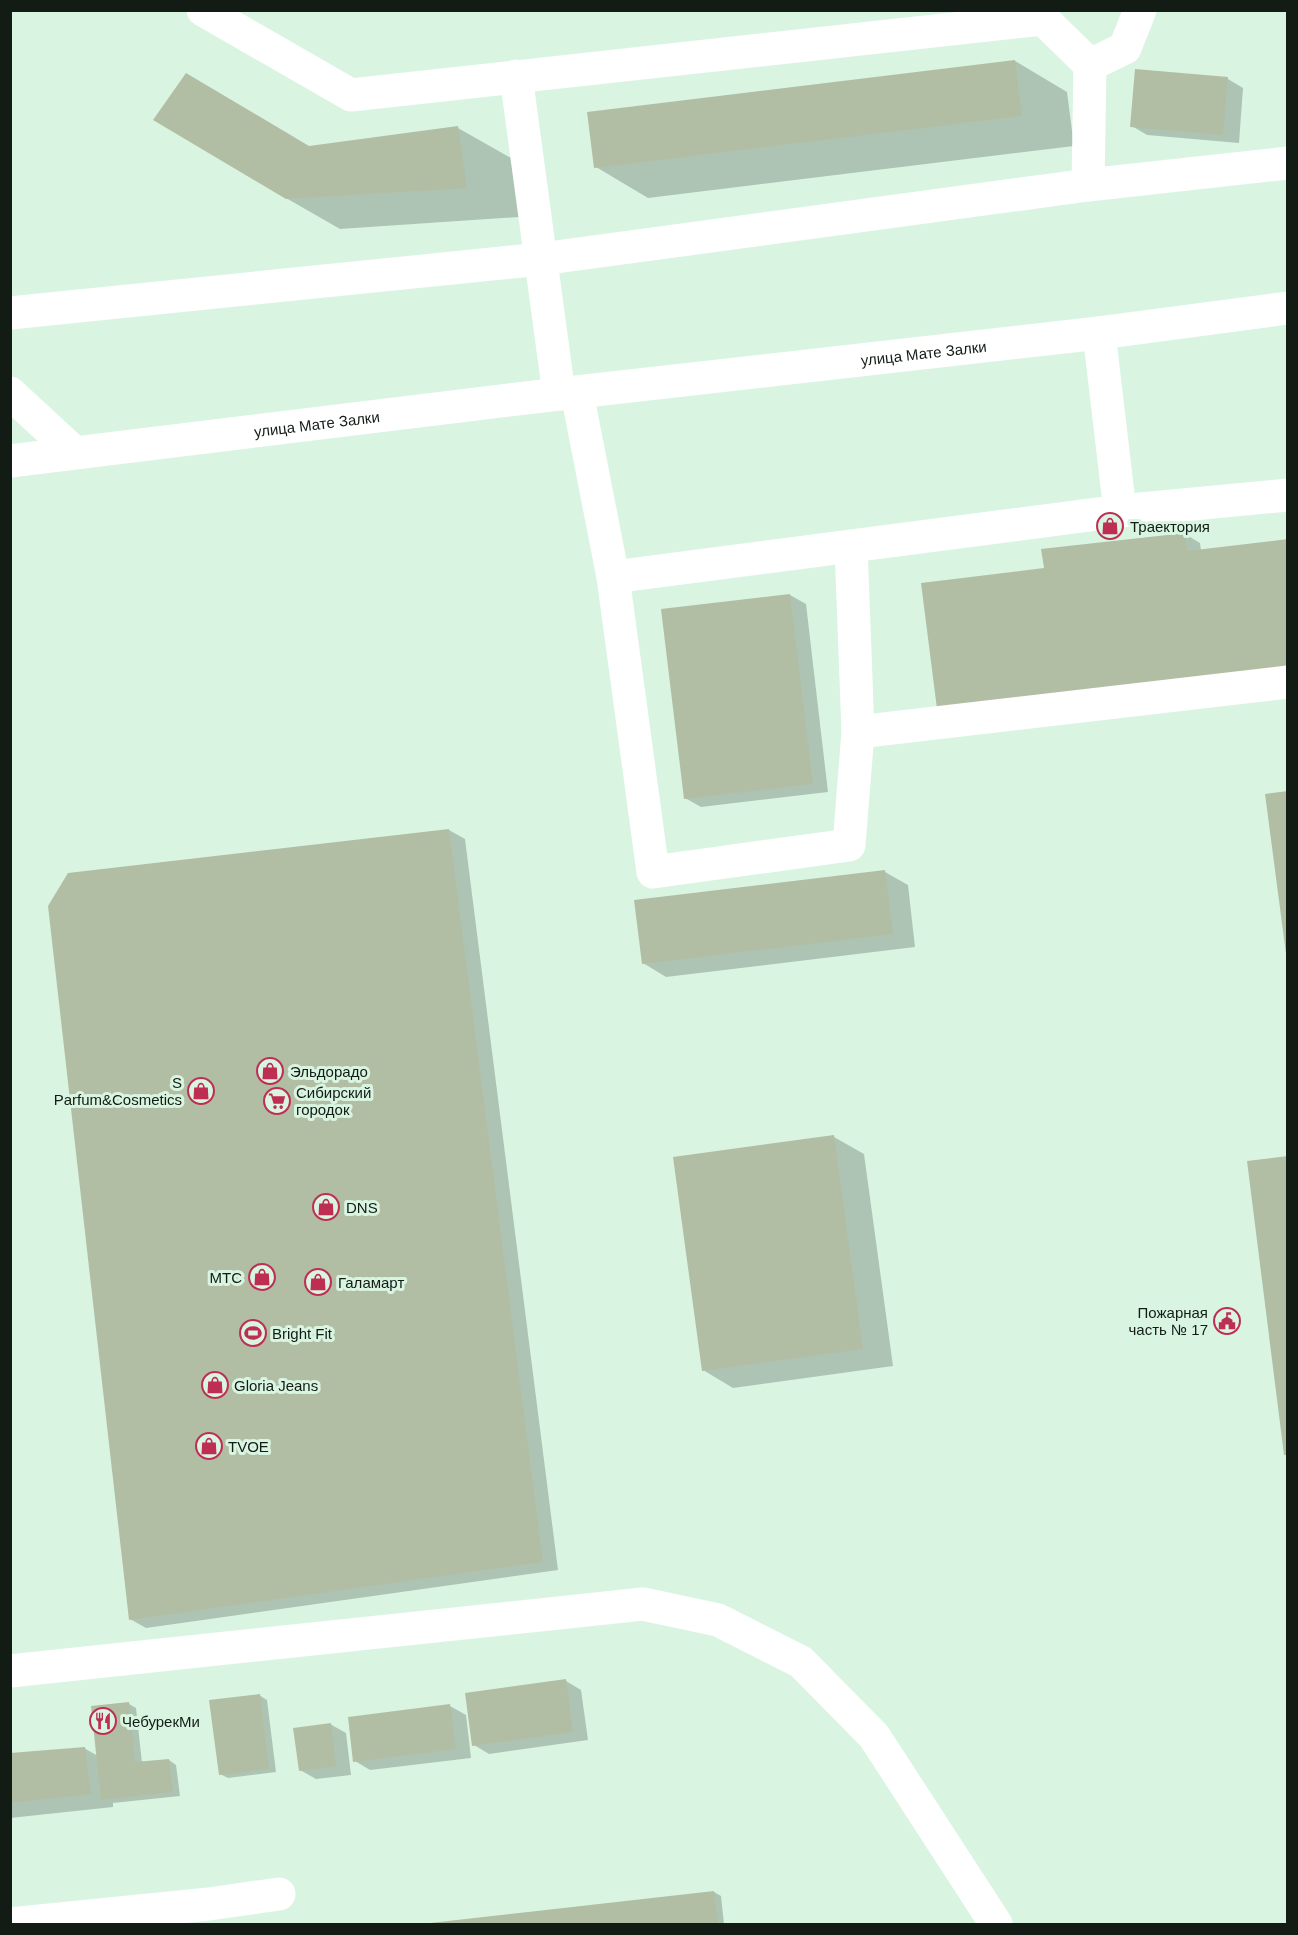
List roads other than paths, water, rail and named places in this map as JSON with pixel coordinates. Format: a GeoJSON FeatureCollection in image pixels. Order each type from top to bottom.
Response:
{"type":"FeatureCollection","features":[{"type":"Feature","properties":{"kind":"street"},"geometry":{"type":"LineString","coordinates":[[203,10],[351,95],[1043,19],[1090,65],[1088,185]]}},
{"type":"Feature","properties":{"kind":"street"},"geometry":{"type":"LineString","coordinates":[[1090,65],[1125,48],[1140,10]]}},
{"type":"Feature","properties":{"kind":"street"},"geometry":{"type":"LineString","coordinates":[[516,76],[542,259],[568,394],[613,577],[653,872],[849,845],[858,732],[851,546]]}},
{"type":"Feature","properties":{"kind":"street"},"geometry":{"type":"LineString","coordinates":[[10,313],[542,259],[1088,185],[1287,163]]}},
{"type":"Feature","properties":{"kind":"street","name":"улица Мате Залки"},"geometry":{"type":"LineString","coordinates":[[10,461],[1099,333],[1287,308]]}},
{"type":"Feature","properties":{"kind":"street"},"geometry":{"type":"LineString","coordinates":[[1099,333],[1120,511]]}},
{"type":"Feature","properties":{"kind":"street"},"geometry":{"type":"LineString","coordinates":[[10,393],[75,453]]}},
{"type":"Feature","properties":{"kind":"street"},"geometry":{"type":"LineString","coordinates":[[613,577],[1120,511],[1287,495]]}},
{"type":"Feature","properties":{"kind":"street"},"geometry":{"type":"LineString","coordinates":[[858,732],[1287,682]]}},
{"type":"Feature","properties":{"kind":"street"},"geometry":{"type":"LineString","coordinates":[[10,1671],[643,1604],[718,1620],[801,1662],[874,1736],[996,1924]]}},
{"type":"Feature","properties":{"kind":"street"},"geometry":{"type":"LineString","coordinates":[[10,1924],[109,1919],[279,1894]]}},
{"type":"Feature","properties":{"kind":"place","name":"Траектория"},"geometry":{"type":"Point","coordinates":[1110,526]}},
{"type":"Feature","properties":{"kind":"place","name":"Эльдорадо"},"geometry":{"type":"Point","coordinates":[270,1071]}},
{"type":"Feature","properties":{"kind":"place","name":"S Parfum&Cosmetics"},"geometry":{"type":"Point","coordinates":[201,1091]}},
{"type":"Feature","properties":{"kind":"place","name":"Сибирский городок"},"geometry":{"type":"Point","coordinates":[277,1101]}},
{"type":"Feature","properties":{"kind":"place","name":"DNS"},"geometry":{"type":"Point","coordinates":[326,1207]}},
{"type":"Feature","properties":{"kind":"place","name":"МТС"},"geometry":{"type":"Point","coordinates":[262,1277]}},
{"type":"Feature","properties":{"kind":"place","name":"Галамарт"},"geometry":{"type":"Point","coordinates":[318,1282]}},
{"type":"Feature","properties":{"kind":"place","name":"Пожарная часть № 17"},"geometry":{"type":"Point","coordinates":[1227,1321]}},
{"type":"Feature","properties":{"kind":"place","name":"Bright Fit"},"geometry":{"type":"Point","coordinates":[253,1333]}},
{"type":"Feature","properties":{"kind":"place","name":"Gloria Jeans"},"geometry":{"type":"Point","coordinates":[215,1385]}},
{"type":"Feature","properties":{"kind":"place","name":"TVOE"},"geometry":{"type":"Point","coordinates":[209,1446]}},
{"type":"Feature","properties":{"kind":"place","name":"ЧебурекМи"},"geometry":{"type":"Point","coordinates":[103,1721]}}]}
